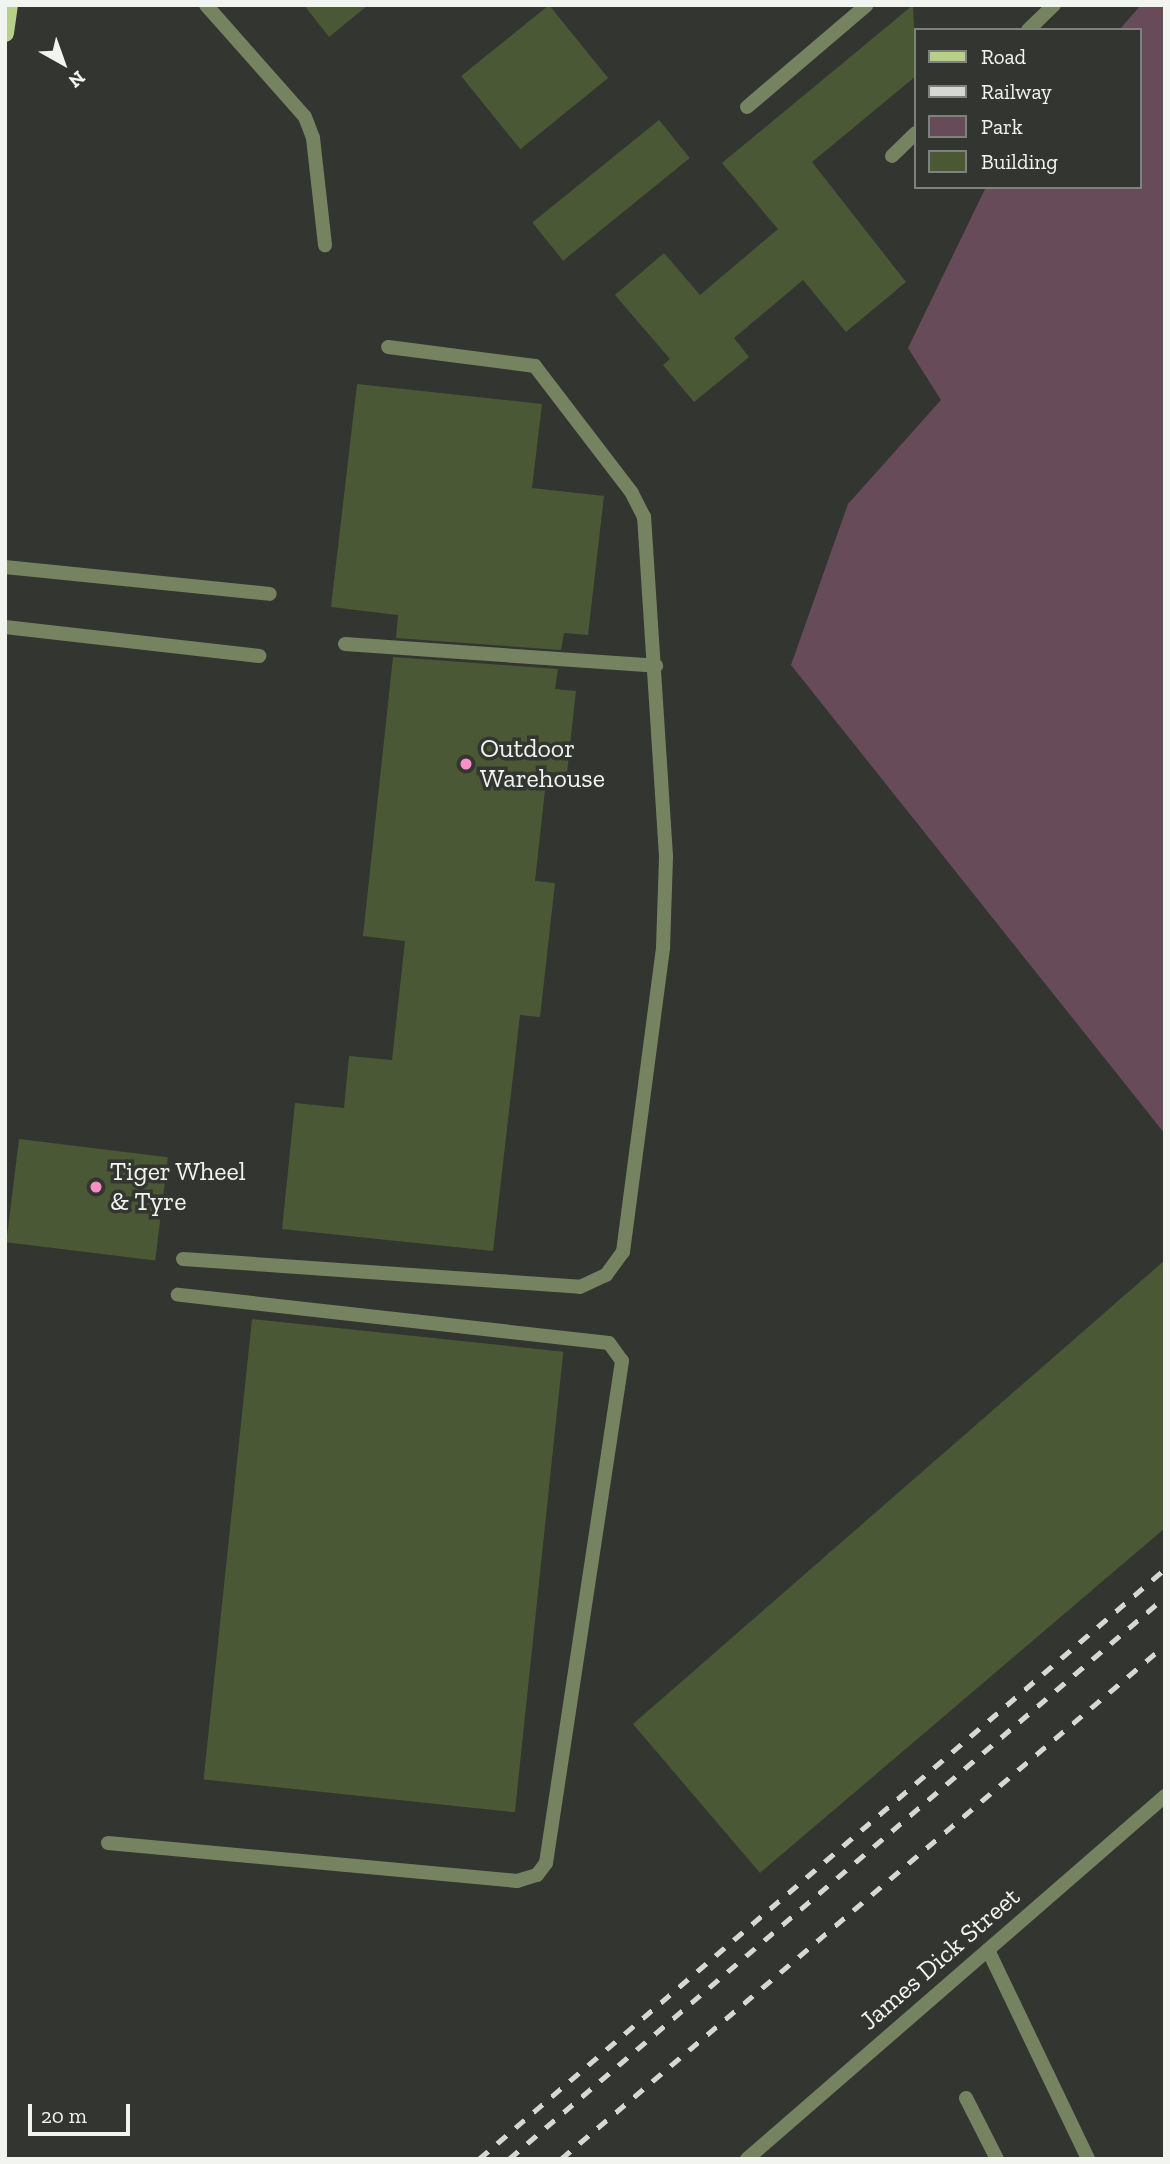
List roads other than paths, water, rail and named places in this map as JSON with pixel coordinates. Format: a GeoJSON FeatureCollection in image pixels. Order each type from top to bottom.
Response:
{"type":"FeatureCollection","features":[{"type":"Feature","properties":{"kind":"main road"},"geometry":{"type":"LineString","coordinates":[[5,33],[9,5]]}},
{"type":"Feature","properties":{"kind":"street"},"geometry":{"type":"LineString","coordinates":[[206,5],[306,117],[313,138],[325,245]]}},
{"type":"Feature","properties":{"kind":"street"},"geometry":{"type":"LineString","coordinates":[[747,107],[867,5]]}},
{"type":"Feature","properties":{"kind":"street"},"geometry":{"type":"LineString","coordinates":[[1030,28],[1054,5]]}},
{"type":"Feature","properties":{"kind":"street"},"geometry":{"type":"LineString","coordinates":[[892,156],[914,135]]}},
{"type":"Feature","properties":{"kind":"street"},"geometry":{"type":"LineString","coordinates":[[183,1259],[580,1287],[612,1269],[623,1252],[663,948],[665,803],[656,666],[641,510],[538,368],[525,361],[388,347]]}},
{"type":"Feature","properties":{"kind":"street"},"geometry":{"type":"LineString","coordinates":[[5,567],[270,594]]}},
{"type":"Feature","properties":{"kind":"street"},"geometry":{"type":"LineString","coordinates":[[5,627],[259,656]]}},
{"type":"Feature","properties":{"kind":"street"},"geometry":{"type":"LineString","coordinates":[[345,644],[656,666]]}},
{"type":"Feature","properties":{"kind":"street"},"geometry":{"type":"LineString","coordinates":[[108,1843],[517,1881],[537,1875],[547,1863],[622,1361],[609,1343],[178,1295]]}},
{"type":"Feature","properties":{"kind":"street","name":"James Dick Street"},"geometry":{"type":"LineString","coordinates":[[747,2159],[1165,1796]]}},
{"type":"Feature","properties":{"kind":"street"},"geometry":{"type":"LineString","coordinates":[[988,1950],[1088,2159]]}},
{"type":"Feature","properties":{"kind":"street"},"geometry":{"type":"LineString","coordinates":[[966,2098],[997,2159]]}},
{"type":"Feature","properties":{"kind":"railway"},"geometry":{"type":"LineString","coordinates":[[479,2159],[1165,1569]]}},
{"type":"Feature","properties":{"kind":"railway"},"geometry":{"type":"LineString","coordinates":[[509,2159],[1165,1597]]}},
{"type":"Feature","properties":{"kind":"railway"},"geometry":{"type":"LineString","coordinates":[[561,2159],[1165,1645]]}},
{"type":"Feature","properties":{"kind":"place","name":"Outdoor Warehouse"},"geometry":{"type":"Point","coordinates":[466,764]}},
{"type":"Feature","properties":{"kind":"place","name":"Tiger Wheel & Tyre"},"geometry":{"type":"Point","coordinates":[96,1187]}}]}
